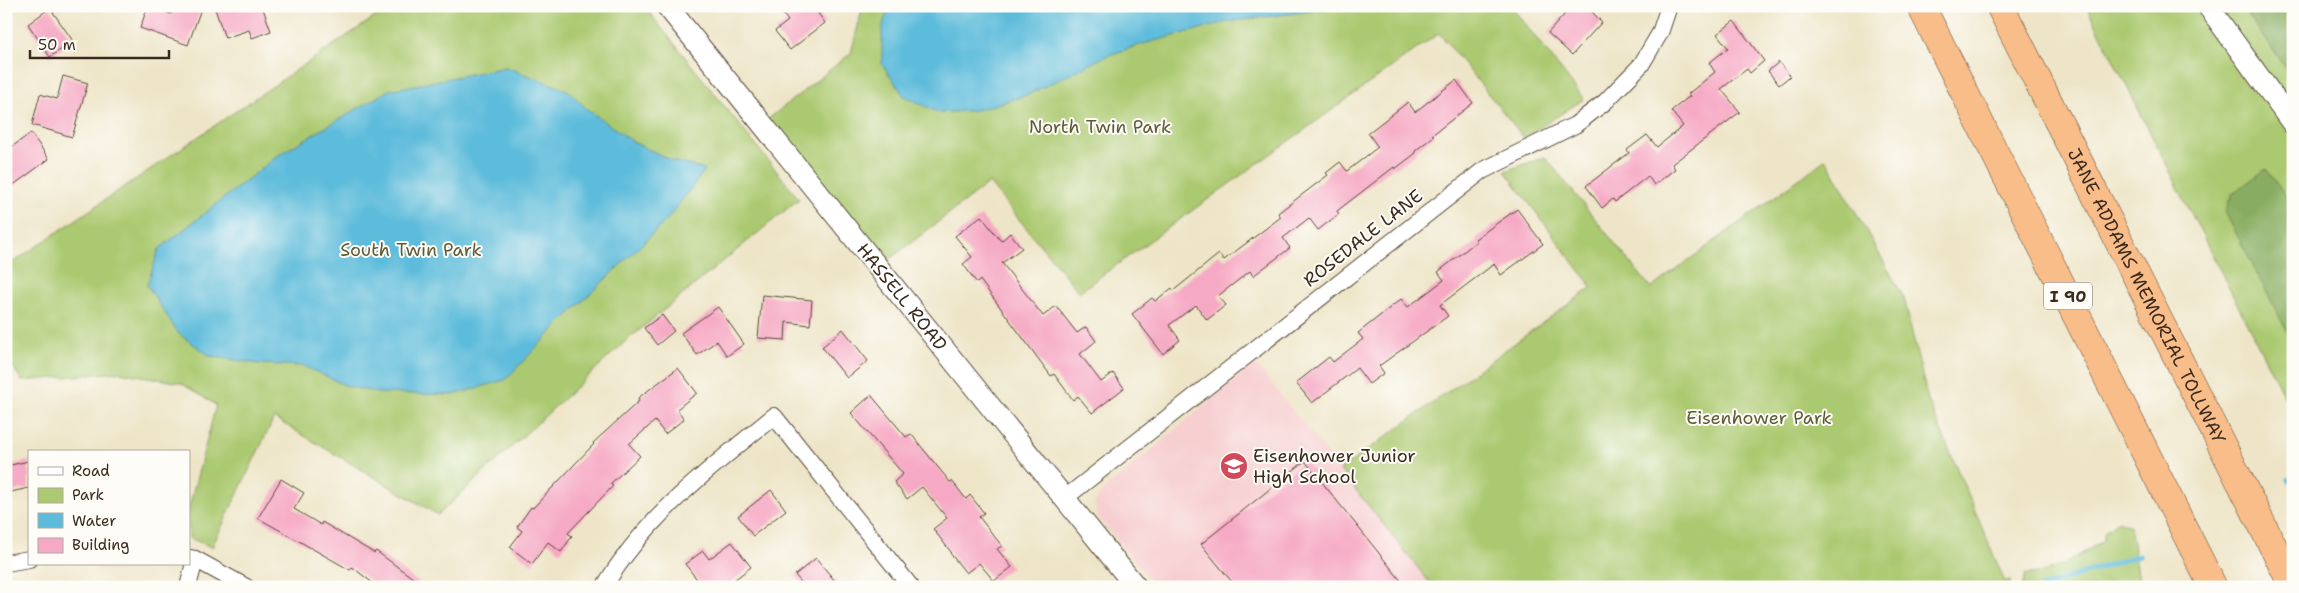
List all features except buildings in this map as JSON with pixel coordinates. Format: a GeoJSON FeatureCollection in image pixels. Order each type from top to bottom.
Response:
{"type":"FeatureCollection","features":[{"type":"Feature","properties":{"kind":"highway","name":"I 90"},"geometry":{"type":"LineString","coordinates":[[1920,6],[1941,43],[2213,587]]}},
{"type":"Feature","properties":{"kind":"highway","name":"JANE ADDAMS MEMORIAL TOLLWAY"},"geometry":{"type":"LineString","coordinates":[[2000,6],[2293,586]]}},
{"type":"Feature","properties":{"kind":"street","name":"HASSELL ROAD"},"geometry":{"type":"LineString","coordinates":[[666,6],[1136,587]]}},
{"type":"Feature","properties":{"kind":"street","name":"ROSEDALE LANE"},"geometry":{"type":"LineString","coordinates":[[1065,498],[1482,171],[1575,125],[1605,102],[1641,66],[1660,32],[1669,6]]}},
{"type":"Feature","properties":{"kind":"street"},"geometry":{"type":"LineString","coordinates":[[2208,6],[2293,124]]}},
{"type":"Feature","properties":{"kind":"street"},"geometry":{"type":"LineString","coordinates":[[604,587],[628,552],[668,506],[774,416],[911,587]]}},
{"type":"Feature","properties":{"kind":"street"},"geometry":{"type":"LineString","coordinates":[[188,587],[192,558],[246,587]]}},
{"type":"Feature","properties":{"kind":"street"},"geometry":{"type":"LineString","coordinates":[[6,563],[28,559]]}},
{"type":"Feature","properties":{"kind":"shaded area","name":"Eisenhower Junior High School"},"geometry":{"type":"Polygon","coordinates":[[[1255,363],[1433,587],[1156,587],[1097,516],[1095,503],[1101,492],[1255,363]]]}},
{"type":"Feature","properties":{"kind":"green space","name":"South Twin Park"},"geometry":{"type":"Polygon","coordinates":[[[391,6],[644,6],[799,199],[625,342],[438,515],[274,418],[212,547],[190,538],[190,503],[216,405],[181,383],[119,372],[22,381],[6,356],[6,267],[391,6]]]}},
{"type":"Feature","properties":{"kind":"green space","name":"North Twin Park"},"geometry":{"type":"Polygon","coordinates":[[[863,6],[1511,6],[1584,99],[1524,138],[1439,33],[1079,292],[989,183],[878,268],[762,124],[851,53],[863,6]]]}},
{"type":"Feature","properties":{"kind":"green space"},"geometry":{"type":"Polygon","coordinates":[[[2086,6],[2293,6],[2293,414],[2086,6]]]}},
{"type":"Feature","properties":{"kind":"green space"},"geometry":{"type":"Polygon","coordinates":[[[2242,6],[2293,6],[2293,78],[2242,6]]]}},
{"type":"Feature","properties":{"kind":"green space","name":"Eisenhower Park"},"geometry":{"type":"Polygon","coordinates":[[[1545,157],[1651,288],[1826,159],[1904,298],[1928,400],[2005,582],[2010,581],[2011,587],[1433,587],[1340,470],[1592,287],[1505,171],[1545,157]]]}},
{"type":"Feature","properties":{"kind":"green space"},"geometry":{"type":"Polygon","coordinates":[[[2266,169],[2293,206],[2293,343],[2225,212],[2232,194],[2266,169]]]}},
{"type":"Feature","properties":{"kind":"green space"},"geometry":{"type":"Polygon","coordinates":[[[2118,521],[2130,526],[2139,579],[2126,587],[2022,587],[2026,574],[2046,571],[2076,557],[2103,541],[2105,531],[2118,521]]]}},
{"type":"Feature","properties":{"kind":"water"},"geometry":{"type":"Polygon","coordinates":[[[889,6],[1350,6],[1227,22],[1143,44],[1106,56],[1027,95],[977,110],[939,113],[904,96],[882,64],[882,28],[889,6]]]}},
{"type":"Feature","properties":{"kind":"water"},"geometry":{"type":"Polygon","coordinates":[[[506,67],[569,91],[587,109],[635,143],[673,161],[705,170],[666,221],[565,318],[505,380],[453,395],[378,393],[347,386],[303,366],[259,364],[210,356],[178,333],[147,285],[159,249],[280,154],[389,90],[506,67]]]}},
{"type":"Feature","properties":{"kind":"waterway"},"geometry":{"type":"LineString","coordinates":[[2289,480],[2293,479]]}},
{"type":"Feature","properties":{"kind":"waterway"},"geometry":{"type":"LineString","coordinates":[[2042,587],[2139,555]]}},
{"type":"Feature","properties":{"kind":"place","name":"Eisenhower Junior High School"},"geometry":{"type":"Point","coordinates":[1234,466]}}]}
